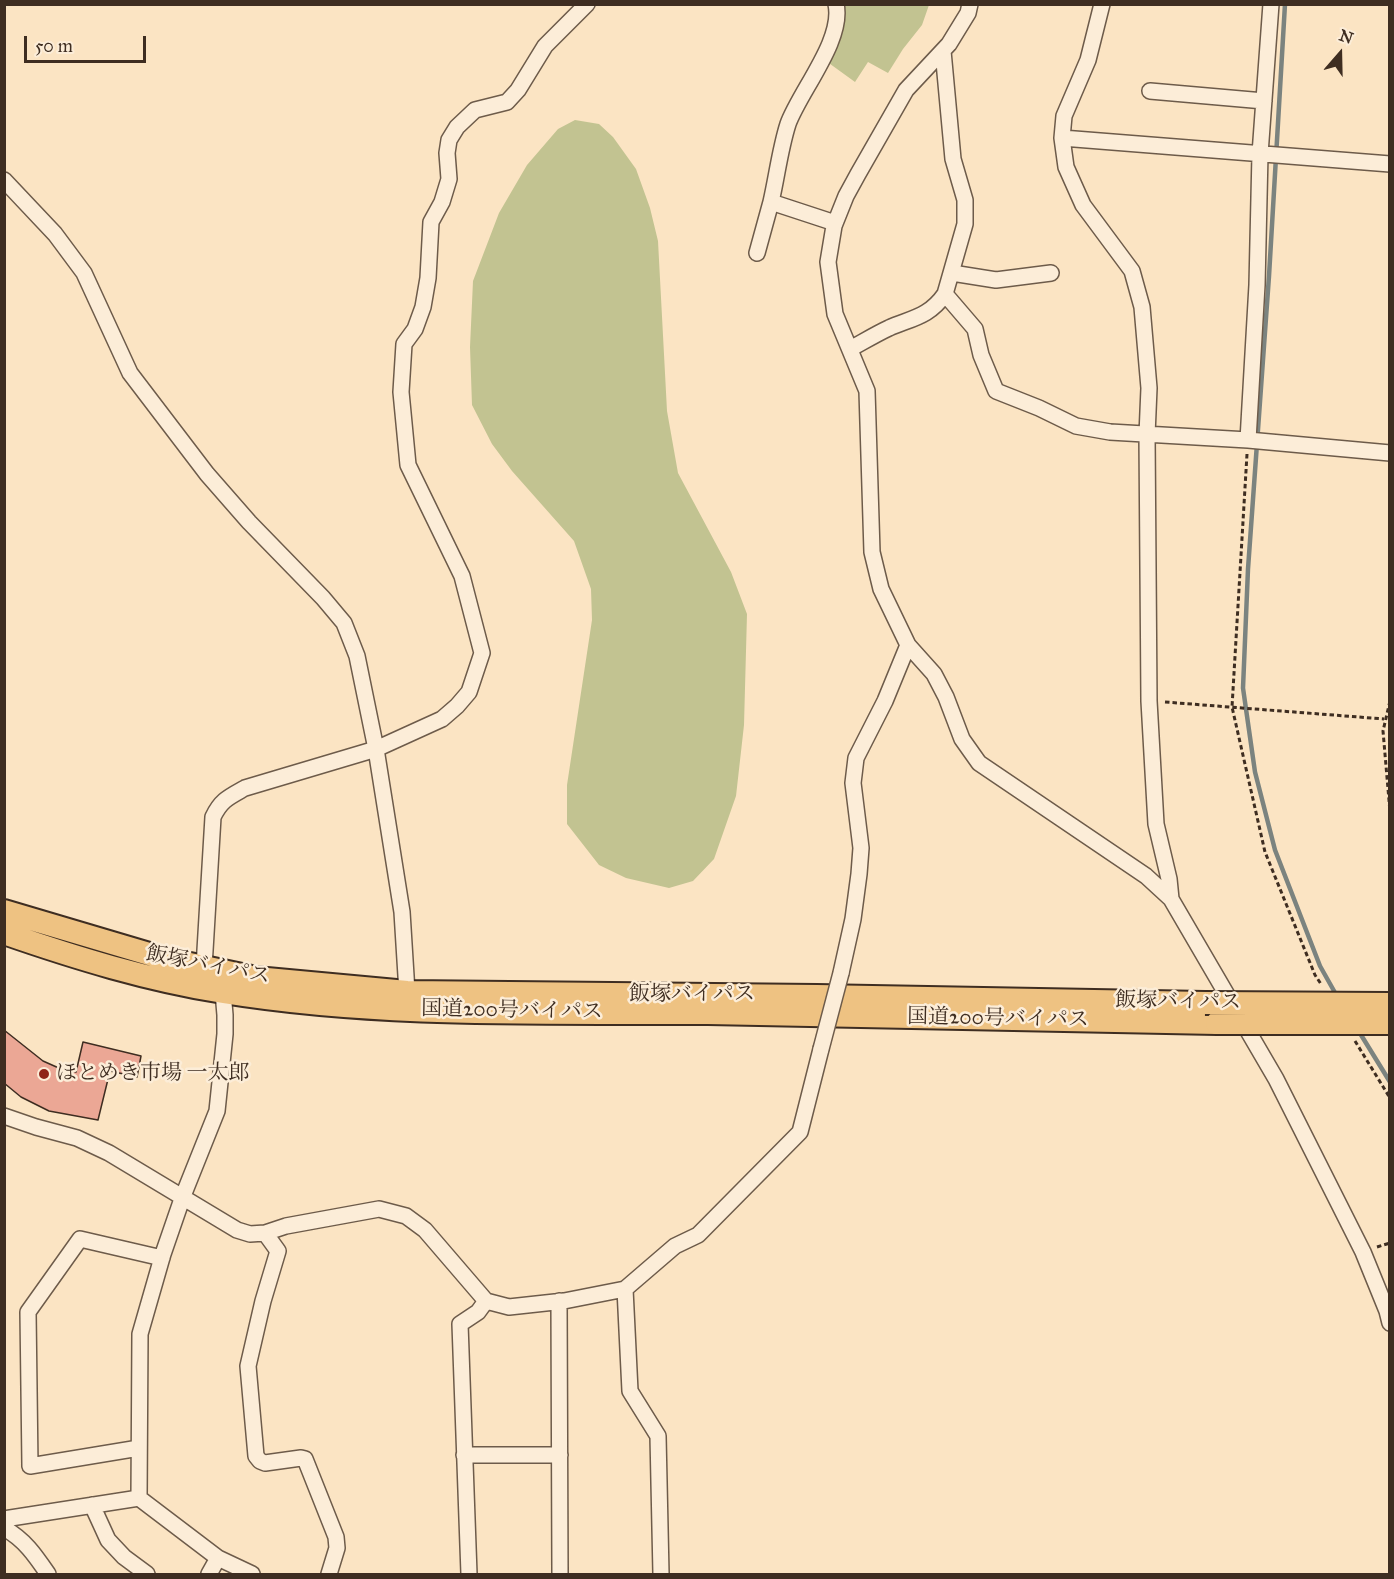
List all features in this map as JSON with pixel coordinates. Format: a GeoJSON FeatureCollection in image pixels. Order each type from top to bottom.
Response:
{"type":"FeatureCollection","features":[{"type":"Feature","properties":{"kind":"highway","name":"飯塚バイパス"},"geometry":{"type":"LineString","coordinates":[[4,911],[135,951],[256,978],[407,992],[1389,1004]]}},
{"type":"Feature","properties":{"kind":"highway","name":"国道200号バイパス"},"geometry":{"type":"LineString","coordinates":[[4,933],[134,974],[223,992],[304,1003],[407,1010],[1217,1023],[1389,1023]]}},
{"type":"Feature","properties":{"kind":"street"},"geometry":{"type":"LineString","coordinates":[[139,1498],[140,1334],[183,1196],[217,1112],[225,1034],[223,992],[204,967],[213,817],[219,805],[245,788],[376,749],[442,719],[469,692],[482,653],[462,576],[408,465],[401,392],[404,344],[414,329],[423,307],[428,278],[431,222],[442,202],[449,179],[447,153],[449,140],[457,127],[476,111],[507,102],[518,90],[545,46],[587,4]]}},
{"type":"Feature","properties":{"kind":"street"},"geometry":{"type":"LineString","coordinates":[[757,253],[789,122],[831,40],[837,11],[836,4]]}},
{"type":"Feature","properties":{"kind":"street"},"geometry":{"type":"LineString","coordinates":[[970,4],[968,13],[943,51],[906,90],[846,196],[835,223],[828,262],[835,314],[867,391],[872,552],[881,589],[908,645],[934,674],[946,697],[962,739],[979,763],[1146,876],[1171,899],[1276,1079],[1363,1252],[1387,1311],[1389,1323]]}},
{"type":"Feature","properties":{"kind":"street"},"geometry":{"type":"LineString","coordinates":[[1102,4],[1088,60],[1064,116],[1062,138],[1066,167],[1083,206],[1132,271],[1142,307],[1149,388],[1147,435],[1149,701],[1156,824],[1169,879],[1171,899]]}},
{"type":"Feature","properties":{"kind":"street"},"geometry":{"type":"LineString","coordinates":[[1248,440],[1257,285],[1260,154],[1271,4]]}},
{"type":"Feature","properties":{"kind":"street"},"geometry":{"type":"LineString","coordinates":[[850,348],[890,328],[917,319],[938,305],[945,294],[952,273],[965,224],[965,200],[953,159],[943,51]]}},
{"type":"Feature","properties":{"kind":"street"},"geometry":{"type":"LineString","coordinates":[[1150,91],[1264,101]]}},
{"type":"Feature","properties":{"kind":"street"},"geometry":{"type":"LineString","coordinates":[[1062,138],[1389,164]]}},
{"type":"Feature","properties":{"kind":"street"},"geometry":{"type":"LineString","coordinates":[[4,180],[56,234],[84,273],[130,374],[207,474],[344,623],[357,656],[376,749],[402,912],[407,992]]}},
{"type":"Feature","properties":{"kind":"street"},"geometry":{"type":"LineString","coordinates":[[771,202],[835,223]]}},
{"type":"Feature","properties":{"kind":"street"},"geometry":{"type":"LineString","coordinates":[[952,273],[996,280],[1051,273]]}},
{"type":"Feature","properties":{"kind":"street"},"geometry":{"type":"LineString","coordinates":[[945,294],[975,329],[981,355],[996,391],[1076,426],[1110,432],[1248,440],[1389,453]]}},
{"type":"Feature","properties":{"kind":"street"},"geometry":{"type":"LineString","coordinates":[[4,1116],[77,1138],[109,1153],[237,1230],[250,1234],[379,1209],[406,1216],[425,1230],[486,1301],[509,1307],[625,1289],[675,1246],[698,1235],[800,1132],[854,919],[861,848],[853,783],[856,758],[885,701],[908,645]]}},
{"type":"Feature","properties":{"kind":"street"},"geometry":{"type":"LineString","coordinates":[[264,1233],[278,1251],[263,1301],[248,1366],[256,1456],[265,1463],[305,1459],[336,1537],[337,1548],[329,1575]]}},
{"type":"Feature","properties":{"kind":"street"},"geometry":{"type":"LineString","coordinates":[[140,1448],[30,1466],[28,1311],[80,1239],[162,1258]]}},
{"type":"Feature","properties":{"kind":"street"},"geometry":{"type":"LineString","coordinates":[[625,1289],[630,1391],[658,1436],[661,1575]]}},
{"type":"Feature","properties":{"kind":"street"},"geometry":{"type":"LineString","coordinates":[[469,1575],[460,1324],[478,1312],[486,1301]]}},
{"type":"Feature","properties":{"kind":"street"},"geometry":{"type":"LineString","coordinates":[[559,1301],[560,1575]]}},
{"type":"Feature","properties":{"kind":"street"},"geometry":{"type":"LineString","coordinates":[[464,1455],[560,1455]]}},
{"type":"Feature","properties":{"kind":"street"},"geometry":{"type":"LineString","coordinates":[[4,1519],[139,1498],[218,1558],[252,1575]]}},
{"type":"Feature","properties":{"kind":"street"},"geometry":{"type":"LineString","coordinates":[[92,1504],[108,1540],[124,1557],[147,1575]]}},
{"type":"Feature","properties":{"kind":"street"},"geometry":{"type":"LineString","coordinates":[[4,1528],[20,1537],[32,1550],[48,1575]]}},
{"type":"Feature","properties":{"kind":"street"},"geometry":{"type":"LineString","coordinates":[[209,1575],[218,1558]]}},
{"type":"Feature","properties":{"kind":"path"},"geometry":{"type":"LineString","coordinates":[[1248,440],[1232,707],[1265,852],[1321,985]]}},
{"type":"Feature","properties":{"kind":"path"},"geometry":{"type":"LineString","coordinates":[[1149,701],[1384,719]]}},
{"type":"Feature","properties":{"kind":"path"},"geometry":{"type":"LineString","coordinates":[[1389,701],[1383,731],[1389,812]]}},
{"type":"Feature","properties":{"kind":"path"},"geometry":{"type":"LineString","coordinates":[[1352,1035],[1389,1098]]}},
{"type":"Feature","properties":{"kind":"green space"},"geometry":{"type":"Polygon","coordinates":[[[841,5],[929,5],[922,25],[888,73],[868,62],[855,82],[826,61],[841,5]]]}},
{"type":"Feature","properties":{"kind":"green space"},"geometry":{"type":"Polygon","coordinates":[[[575,120],[599,124],[613,137],[636,169],[650,208],[658,241],[667,411],[678,473],[731,572],[747,614],[744,725],[736,796],[714,859],[693,881],[669,888],[626,878],[599,865],[567,824],[567,785],[592,620],[591,589],[574,541],[512,471],[492,444],[472,405],[470,347],[473,281],[499,213],[527,165],[558,129],[575,120]]]}},
{"type":"Feature","properties":{"kind":"building","name":"ほとめき市場 一太郎"},"geometry":{"type":"Polygon","coordinates":[[[4,1030],[43,1061],[61,1069],[76,1072],[83,1042],[141,1056],[137,1077],[110,1071],[98,1120],[49,1111],[21,1097],[4,1083],[4,1030]]]}},
{"type":"Feature","properties":{"kind":"waterway"},"geometry":{"type":"LineString","coordinates":[[1285,4],[1269,276],[1248,569],[1243,688],[1255,772],[1275,850],[1320,966],[1338,998]]}},
{"type":"Feature","properties":{"kind":"waterway"},"geometry":{"type":"LineString","coordinates":[[1358,1030],[1390,1082]]}},
{"type":"Feature","properties":{"kind":"place","name":"ほとめき市場 一太郎"},"geometry":{"type":"Point","coordinates":[44,1074]}}]}
